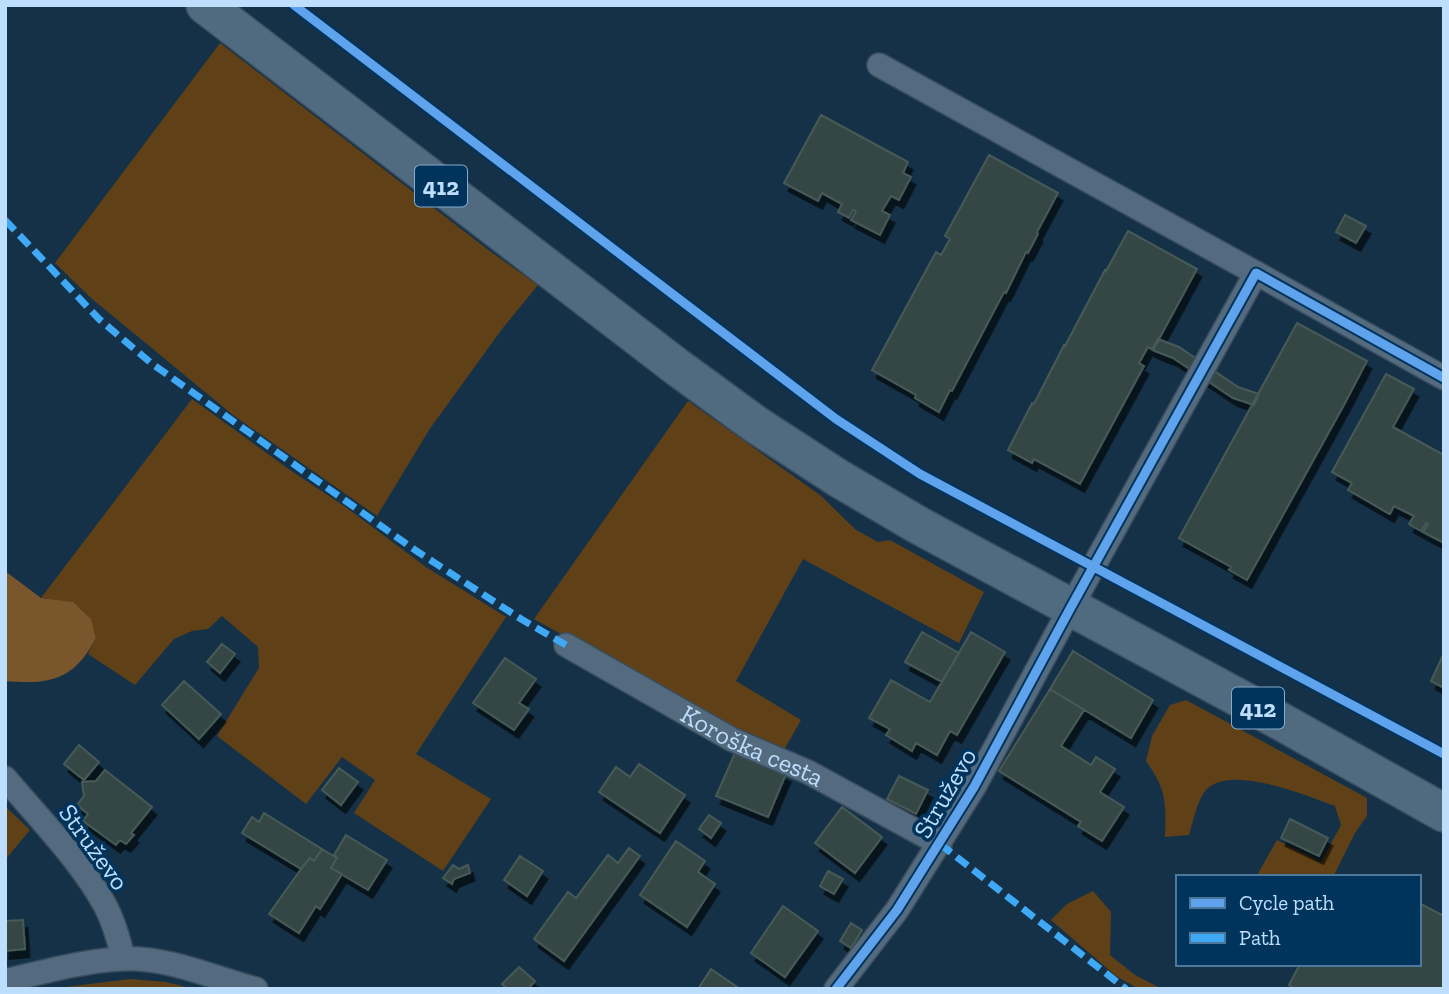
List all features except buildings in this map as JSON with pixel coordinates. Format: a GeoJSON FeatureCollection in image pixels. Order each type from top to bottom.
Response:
{"type":"FeatureCollection","features":[{"type":"Feature","properties":{"kind":"main road","name":"412"},"geometry":{"type":"LineString","coordinates":[[205,5],[755,424],[918,526],[1261,710],[1444,813]]}},
{"type":"Feature","properties":{"kind":"street"},"geometry":{"type":"LineString","coordinates":[[879,65],[1444,379]]}},
{"type":"Feature","properties":{"kind":"street","name":"Struževo"},"geometry":{"type":"LineString","coordinates":[[836,989],[897,910],[974,787],[1070,607],[1256,273]]}},
{"type":"Feature","properties":{"kind":"street","name":"Koroška cesta"},"geometry":{"type":"LineString","coordinates":[[566,646],[731,739],[808,772],[940,844]]}},
{"type":"Feature","properties":{"kind":"street","name":"Struževo"},"geometry":{"type":"LineString","coordinates":[[5,778],[74,861],[105,906],[117,932],[123,958]]}},
{"type":"Feature","properties":{"kind":"street"},"geometry":{"type":"LineString","coordinates":[[5,981],[80,964],[123,958],[172,964],[257,989]]}},
{"type":"Feature","properties":{"kind":"shaded area"},"geometry":{"type":"Polygon","coordinates":[[[220,43],[491,252],[538,285],[502,329],[429,430],[377,516],[233,415],[91,298],[55,263],[220,43]]]}},
{"type":"Feature","properties":{"kind":"shaded area"},"geometry":{"type":"Polygon","coordinates":[[[192,399],[426,567],[506,617],[416,754],[491,799],[443,871],[354,813],[375,780],[342,757],[306,804],[217,736],[259,668],[258,647],[222,616],[208,629],[192,631],[174,639],[135,685],[88,654],[96,638],[83,611],[70,603],[41,598],[192,399]]]}},
{"type":"Feature","properties":{"kind":"shaded area"},"geometry":{"type":"Polygon","coordinates":[[[688,401],[820,495],[856,530],[878,542],[890,540],[984,592],[959,643],[803,559],[736,681],[801,720],[784,750],[717,720],[534,619],[688,401]]]}},
{"type":"Feature","properties":{"kind":"shaded area"},"geometry":{"type":"Polygon","coordinates":[[[5,571],[41,598],[73,602],[91,619],[96,638],[79,663],[60,677],[36,682],[5,681],[5,571]]]}},
{"type":"Feature","properties":{"kind":"shaded area"},"geometry":{"type":"Polygon","coordinates":[[[1186,700],[1367,798],[1367,816],[1355,833],[1334,875],[1257,875],[1277,840],[1321,862],[1341,825],[1335,806],[1266,784],[1228,780],[1213,784],[1203,794],[1189,835],[1165,837],[1162,789],[1146,761],[1152,736],[1170,705],[1186,700]]]}},
{"type":"Feature","properties":{"kind":"shaded area"},"geometry":{"type":"Polygon","coordinates":[[[5,806],[30,830],[5,860],[5,806]]]}},
{"type":"Feature","properties":{"kind":"shaded area"},"geometry":{"type":"Polygon","coordinates":[[[1093,891],[1111,912],[1110,955],[1135,975],[1162,989],[1139,989],[1116,976],[1051,920],[1067,904],[1093,891]]]}},
{"type":"Feature","properties":{"kind":"shaded area"},"geometry":{"type":"Polygon","coordinates":[[[130,979],[166,982],[194,989],[49,989],[130,979]]]}},
{"type":"Feature","properties":{"kind":"marked path"},"geometry":{"type":"LineString","coordinates":[[5,220],[99,319],[151,363],[415,550],[566,645]]}},
{"type":"Feature","properties":{"kind":"marked path"},"geometry":{"type":"LineString","coordinates":[[940,844],[1126,989]]}},
{"type":"Feature","properties":{"kind":"cycle path"},"geometry":{"type":"LineString","coordinates":[[294,5],[836,419],[920,474],[1444,754]]}},
{"type":"Feature","properties":{"kind":"cycle path"},"geometry":{"type":"LineString","coordinates":[[836,989],[897,910],[974,787],[1256,273],[1444,378]]}}]}
